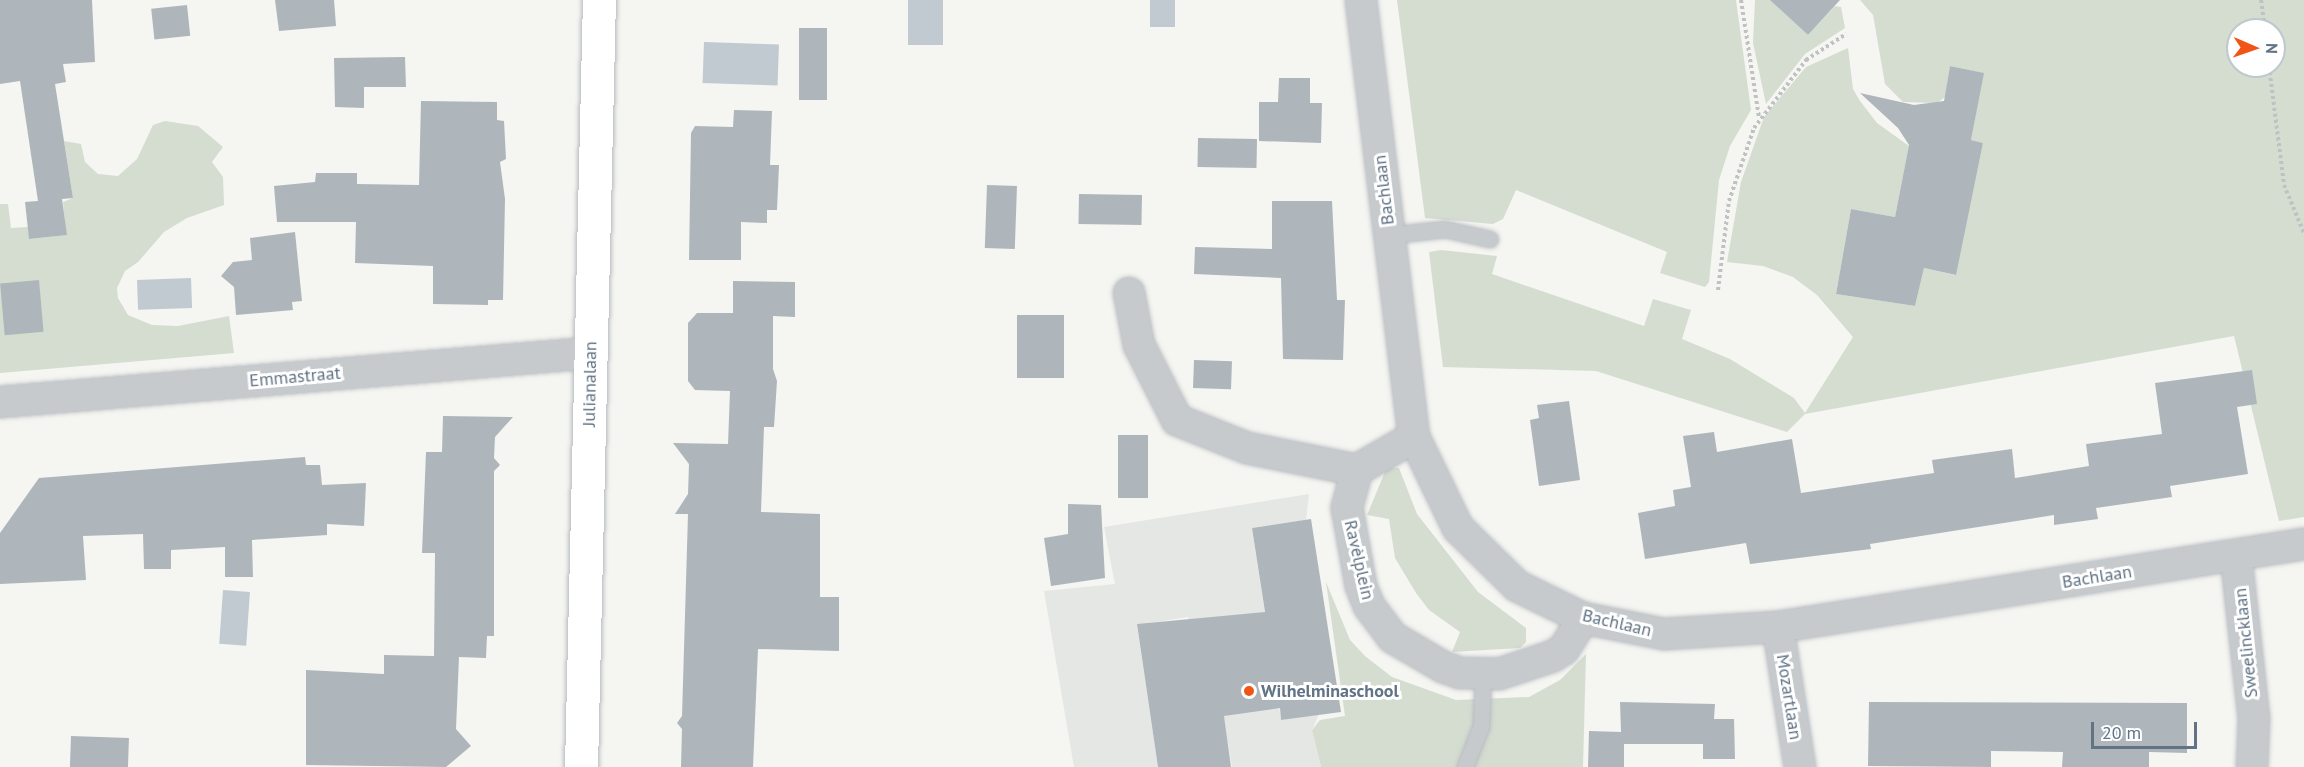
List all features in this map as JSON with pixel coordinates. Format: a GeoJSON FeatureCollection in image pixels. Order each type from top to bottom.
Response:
{"type":"FeatureCollection","features":[{"type":"Feature","properties":{"kind":"main road","name":"Julianalaan"},"geometry":{"type":"LineString","coordinates":[[581,767],[598,0]]}},
{"type":"Feature","properties":{"kind":"street","name":"Bachlaan"},"geometry":{"type":"LineString","coordinates":[[1361,0],[1414,437],[1458,528],[1517,586],[1583,618],[1664,634],[1778,627],[2304,544]]}},
{"type":"Feature","properties":{"kind":"street"},"geometry":{"type":"LineString","coordinates":[[1129,293],[1139,345],[1177,420],[1247,448],[1357,470],[1414,437]]}},
{"type":"Feature","properties":{"kind":"street","name":"Emmastraat"},"geometry":{"type":"LineString","coordinates":[[0,402],[591,353]]}},
{"type":"Feature","properties":{"kind":"street","name":"Ravèlplein"},"geometry":{"type":"LineString","coordinates":[[1357,470],[1348,497],[1349,530],[1369,606],[1404,647],[1443,667],[1483,674],[1524,669],[1564,649],[1583,618]]}},
{"type":"Feature","properties":{"kind":"street","name":"Sweelincklaan"},"geometry":{"type":"LineString","coordinates":[[2236,556],[2254,718],[2252,767]]}},
{"type":"Feature","properties":{"kind":"street","name":"Mozartlaan"},"geometry":{"type":"LineString","coordinates":[[1778,627],[1800,767]]}},
{"type":"Feature","properties":{"kind":"lane"},"geometry":{"type":"LineString","coordinates":[[1389,235],[1445,229],[1490,239]]}},
{"type":"Feature","properties":{"kind":"lane"},"geometry":{"type":"LineString","coordinates":[[1465,767],[1481,726],[1483,674]]}},
{"type":"Feature","properties":{"kind":"path"},"geometry":{"type":"LineString","coordinates":[[1741,0],[1760,118]]}},
{"type":"Feature","properties":{"kind":"path"},"geometry":{"type":"LineString","coordinates":[[2261,0],[2263,18]]}},
{"type":"Feature","properties":{"kind":"path"},"geometry":{"type":"LineString","coordinates":[[1718,291],[1729,201],[1760,118],[1806,60],[1846,34]]}},
{"type":"Feature","properties":{"kind":"path"},"geometry":{"type":"LineString","coordinates":[[2271,78],[2284,184],[2304,233]]}},
{"type":"Feature","properties":{"kind":"shaded area"},"geometry":{"type":"Polygon","coordinates":[[[908,0],[943,0],[943,45],[908,45],[908,0]]]}},
{"type":"Feature","properties":{"kind":"shaded area"},"geometry":{"type":"Polygon","coordinates":[[[1150,0],[1175,0],[1175,27],[1150,27],[1150,0]]]}},
{"type":"Feature","properties":{"kind":"shaded area"},"geometry":{"type":"Polygon","coordinates":[[[1397,0],[1736,0],[1751,110],[1730,146],[1719,180],[1709,282],[1705,287],[1660,273],[1667,252],[1516,190],[1503,219],[1493,224],[1425,218],[1397,0]]]}},
{"type":"Feature","properties":{"kind":"shaded area"},"geometry":{"type":"Polygon","coordinates":[[[1755,0],[1771,0],[1808,35],[1835,6],[1841,7],[1845,28],[1805,54],[1766,104],[1753,43],[1755,0]]]}},
{"type":"Feature","properties":{"kind":"shaded area"},"geometry":{"type":"Polygon","coordinates":[[[1860,0],[2304,0],[2304,517],[2279,521],[2234,336],[1805,414],[1787,432],[1596,371],[1443,367],[1429,252],[1441,250],[1497,256],[1492,274],[1644,326],[1653,299],[1691,310],[1682,339],[1730,359],[1794,398],[1805,413],[1853,337],[1817,295],[1793,277],[1763,266],[1727,262],[1741,182],[1764,117],[1806,67],[1848,48],[1853,89],[1860,101],[1877,123],[1909,146],[1895,217],[1851,209],[1836,294],[1915,306],[1924,268],[1955,275],[1983,143],[1971,140],[1983,73],[1950,66],[1945,97],[1937,103],[1903,102],[1885,84],[1873,15],[1860,0]]]}},
{"type":"Feature","properties":{"kind":"shaded area"},"geometry":{"type":"Polygon","coordinates":[[[704,42],[779,45],[778,86],[703,83],[704,42]]]}},
{"type":"Feature","properties":{"kind":"shaded area"},"geometry":{"type":"Polygon","coordinates":[[[165,121],[198,126],[223,147],[212,162],[223,177],[224,205],[187,218],[164,232],[138,262],[125,271],[117,288],[118,298],[128,315],[152,325],[178,326],[229,316],[234,353],[0,373],[0,204],[8,204],[11,228],[28,227],[30,239],[66,235],[63,202],[73,198],[64,141],[81,144],[85,162],[98,174],[118,176],[137,159],[153,125],[165,121]]]}},
{"type":"Feature","properties":{"kind":"shaded area"},"geometry":{"type":"Polygon","coordinates":[[[191,278],[192,308],[138,310],[137,280],[191,278]]]}},
{"type":"Feature","properties":{"kind":"shaded area"},"geometry":{"type":"Polygon","coordinates":[[[1387,467],[1399,468],[1417,514],[1478,592],[1526,628],[1526,642],[1520,648],[1452,652],[1460,632],[1429,610],[1416,593],[1395,558],[1389,519],[1367,515],[1387,467]]]}},
{"type":"Feature","properties":{"kind":"shaded area"},"geometry":{"type":"Polygon","coordinates":[[[1309,494],[1306,520],[1252,528],[1281,720],[1319,714],[1312,730],[1321,767],[1232,767],[1225,726],[1188,617],[1137,625],[1158,767],[1074,767],[1044,591],[1115,584],[1104,527],[1309,494]]]}},
{"type":"Feature","properties":{"kind":"shaded area"},"geometry":{"type":"Polygon","coordinates":[[[1326,582],[1350,640],[1365,656],[1392,677],[1456,700],[1529,697],[1560,680],[1586,654],[1583,767],[1321,767],[1312,730],[1320,720],[1345,716],[1326,582]]]}},
{"type":"Feature","properties":{"kind":"shaded area"},"geometry":{"type":"Polygon","coordinates":[[[223,590],[250,592],[246,646],[219,644],[223,590]]]}},
{"type":"Feature","properties":{"kind":"building"},"geometry":{"type":"Polygon","coordinates":[[[0,0],[92,0],[95,62],[63,64],[66,82],[55,84],[73,198],[62,199],[67,235],[29,239],[25,202],[38,201],[20,81],[0,84],[0,0]]]}},
{"type":"Feature","properties":{"kind":"building"},"geometry":{"type":"Polygon","coordinates":[[[275,0],[334,0],[336,26],[279,31],[275,0]]]}},
{"type":"Feature","properties":{"kind":"building"},"geometry":{"type":"Polygon","coordinates":[[[1770,0],[1840,0],[1808,35],[1770,0]]]}},
{"type":"Feature","properties":{"kind":"building"},"geometry":{"type":"Polygon","coordinates":[[[187,5],[190,36],[154,40],[151,9],[187,5]]]}},
{"type":"Feature","properties":{"kind":"building"},"geometry":{"type":"Polygon","coordinates":[[[799,28],[827,28],[827,100],[799,100],[799,28]]]}},
{"type":"Feature","properties":{"kind":"building"},"geometry":{"type":"Polygon","coordinates":[[[405,57],[406,87],[364,87],[364,108],[335,107],[334,58],[405,57]]]}},
{"type":"Feature","properties":{"kind":"building"},"geometry":{"type":"Polygon","coordinates":[[[1950,66],[1984,73],[1971,140],[1983,143],[1956,275],[1924,268],[1915,306],[1836,294],[1851,209],[1895,217],[1909,145],[1898,128],[1860,93],[1914,105],[1944,101],[1950,66]]]}},
{"type":"Feature","properties":{"kind":"building"},"geometry":{"type":"Polygon","coordinates":[[[1279,78],[1310,78],[1310,103],[1322,103],[1321,143],[1259,141],[1259,102],[1278,102],[1279,78]]]}},
{"type":"Feature","properties":{"kind":"building"},"geometry":{"type":"Polygon","coordinates":[[[421,101],[497,102],[497,120],[504,121],[506,159],[500,162],[505,199],[503,300],[488,300],[488,305],[433,304],[433,266],[355,263],[356,222],[277,222],[274,186],[315,182],[316,173],[357,173],[357,184],[419,185],[421,101]]]}},
{"type":"Feature","properties":{"kind":"building"},"geometry":{"type":"Polygon","coordinates":[[[734,110],[772,111],[770,165],[779,165],[777,210],[767,210],[767,223],[741,222],[741,260],[689,260],[691,133],[695,126],[733,127],[734,110]]]}},
{"type":"Feature","properties":{"kind":"building"},"geometry":{"type":"Polygon","coordinates":[[[1198,138],[1257,139],[1256,168],[1197,167],[1198,138]]]}},
{"type":"Feature","properties":{"kind":"building"},"geometry":{"type":"Polygon","coordinates":[[[987,185],[1017,186],[1015,249],[985,248],[987,185]]]}},
{"type":"Feature","properties":{"kind":"building"},"geometry":{"type":"Polygon","coordinates":[[[1079,194],[1142,195],[1141,225],[1078,224],[1079,194]]]}},
{"type":"Feature","properties":{"kind":"building"},"geometry":{"type":"Polygon","coordinates":[[[1272,201],[1332,201],[1337,300],[1345,300],[1343,360],[1283,359],[1281,278],[1194,274],[1195,247],[1272,249],[1272,201]]]}},
{"type":"Feature","properties":{"kind":"building"},"geometry":{"type":"Polygon","coordinates":[[[295,232],[302,301],[292,302],[293,310],[236,315],[234,287],[221,276],[233,262],[252,260],[250,238],[295,232]]]}},
{"type":"Feature","properties":{"kind":"building"},"geometry":{"type":"Polygon","coordinates":[[[39,280],[44,332],[5,335],[0,283],[39,280]]]}},
{"type":"Feature","properties":{"kind":"building"},"geometry":{"type":"Polygon","coordinates":[[[733,281],[795,282],[795,317],[773,316],[773,369],[777,381],[774,427],[764,427],[761,512],[820,514],[820,597],[839,597],[839,651],[758,649],[753,767],[681,767],[682,729],[677,723],[682,716],[688,514],[675,514],[688,494],[689,464],[673,443],[728,444],[730,391],[695,390],[688,381],[688,323],[697,313],[733,313],[733,281]]]}},
{"type":"Feature","properties":{"kind":"building"},"geometry":{"type":"Polygon","coordinates":[[[1017,315],[1064,315],[1064,378],[1017,378],[1017,315]]]}},
{"type":"Feature","properties":{"kind":"building"},"geometry":{"type":"Polygon","coordinates":[[[1194,360],[1232,361],[1231,389],[1193,388],[1194,360]]]}},
{"type":"Feature","properties":{"kind":"building"},"geometry":{"type":"Polygon","coordinates":[[[2252,370],[2257,404],[2237,407],[2248,474],[2170,486],[2172,497],[2096,508],[2098,519],[2054,525],[2054,515],[1870,544],[1871,549],[1750,564],[1746,543],[1645,559],[1638,513],[1675,506],[1673,490],[1691,487],[1683,436],[1714,432],[1717,452],[1792,439],[1801,493],[1934,473],[1932,460],[2012,449],[2015,478],[2089,466],[2086,444],[2162,434],[2155,383],[2252,370]]]}},
{"type":"Feature","properties":{"kind":"building"},"geometry":{"type":"Polygon","coordinates":[[[1569,401],[1580,480],[1539,486],[1530,420],[1539,418],[1537,405],[1569,401]]]}},
{"type":"Feature","properties":{"kind":"building"},"geometry":{"type":"Polygon","coordinates":[[[443,416],[513,417],[495,437],[494,458],[500,465],[494,471],[494,636],[487,636],[486,658],[459,657],[456,729],[471,746],[446,767],[306,765],[306,670],[384,674],[384,655],[434,656],[435,553],[422,553],[426,452],[442,452],[443,416]]]}},
{"type":"Feature","properties":{"kind":"building"},"geometry":{"type":"Polygon","coordinates":[[[1118,435],[1148,435],[1148,498],[1118,498],[1118,435]]]}},
{"type":"Feature","properties":{"kind":"building"},"geometry":{"type":"Polygon","coordinates":[[[305,457],[306,465],[320,465],[322,485],[366,483],[364,526],[327,524],[327,535],[252,540],[253,577],[225,577],[225,547],[171,550],[171,569],[144,569],[143,534],[83,536],[86,580],[0,584],[0,533],[39,478],[305,457]]]}},
{"type":"Feature","properties":{"kind":"building"},"geometry":{"type":"Polygon","coordinates":[[[1068,504],[1101,505],[1105,578],[1051,586],[1044,538],[1068,534],[1068,504]]]}},
{"type":"Feature","properties":{"kind":"building"},"geometry":{"type":"Polygon","coordinates":[[[1311,519],[1341,712],[1281,720],[1280,708],[1224,716],[1231,767],[1158,767],[1137,624],[1265,612],[1252,528],[1311,519]]]}},
{"type":"Feature","properties":{"kind":"building"},"geometry":{"type":"Polygon","coordinates":[[[1620,702],[1715,704],[1714,719],[1734,719],[1735,759],[1703,759],[1703,744],[1624,744],[1624,767],[1588,767],[1589,731],[1621,732],[1620,702]]]}},
{"type":"Feature","properties":{"kind":"building"},"geometry":{"type":"Polygon","coordinates":[[[1869,702],[2187,703],[2187,753],[2149,752],[2149,767],[2062,767],[2063,752],[1991,751],[1991,767],[1868,766],[1869,702]]]}},
{"type":"Feature","properties":{"kind":"building"},"geometry":{"type":"Polygon","coordinates":[[[71,736],[129,738],[128,767],[70,767],[71,736]]]}},
{"type":"Feature","properties":{"kind":"place","name":"Wilhelminaschool"},"geometry":{"type":"Point","coordinates":[1249,691]}}]}
